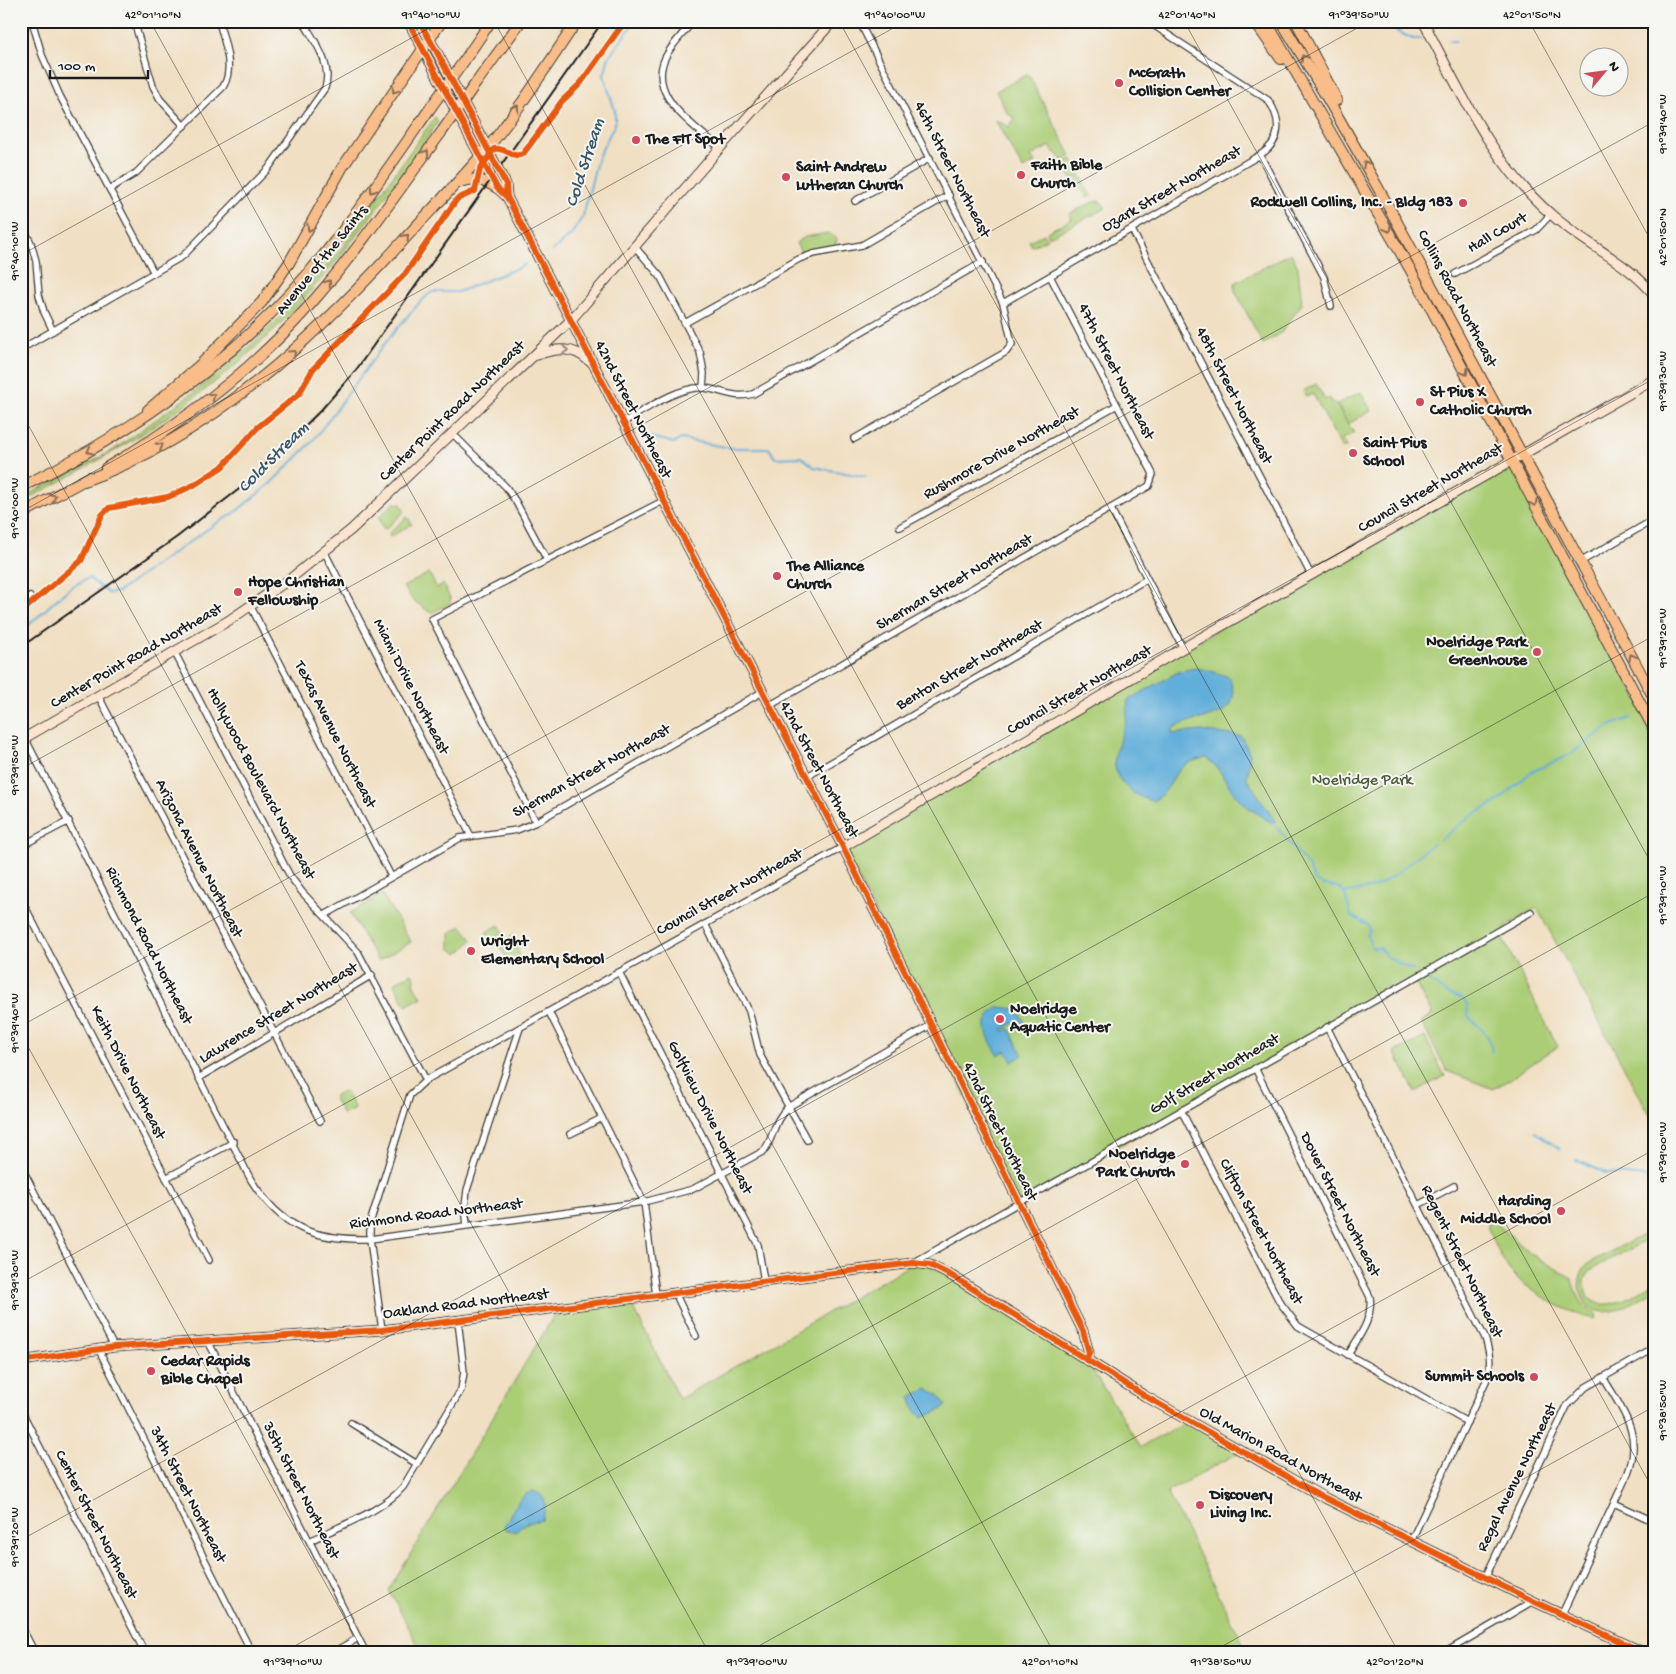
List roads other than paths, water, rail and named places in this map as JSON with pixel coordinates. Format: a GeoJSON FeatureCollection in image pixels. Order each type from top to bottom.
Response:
{"type":"FeatureCollection","features":[{"type":"Feature","properties":{"kind":"highway"},"geometry":{"type":"LineString","coordinates":[[132,426],[158,399],[201,364],[262,302],[289,263],[342,168],[442,21]]}},
{"type":"Feature","properties":{"kind":"highway","name":"Avenue of the Saints"},"geometry":{"type":"LineString","coordinates":[[21,487],[72,462],[164,405],[216,363],[301,281],[334,243],[491,21]]}},
{"type":"Feature","properties":{"kind":"highway","name":"Avenue of the Saints"},"geometry":{"type":"LineString","coordinates":[[21,514],[84,481],[178,422],[251,363],[314,300],[349,258],[521,21]]}},
{"type":"Feature","properties":{"kind":"highway"},"geometry":{"type":"LineString","coordinates":[[503,47],[525,21]]}},
{"type":"Feature","properties":{"kind":"highway"},"geometry":{"type":"LineString","coordinates":[[84,481],[124,466],[230,402],[283,362],[325,324],[488,148],[576,21]]}},
{"type":"Feature","properties":{"kind":"highway"},"geometry":{"type":"LineString","coordinates":[[1254,21],[1369,196]]}},
{"type":"Feature","properties":{"kind":"highway","name":"Collins Road Northeast"},"geometry":{"type":"LineString","coordinates":[[1266,21],[1369,196],[1512,460],[1655,731]]}},
{"type":"Feature","properties":{"kind":"highway","name":"Collins Road Northeast"},"geometry":{"type":"LineString","coordinates":[[1281,21],[1356,145],[1522,454],[1582,561],[1655,700]]}},
{"type":"Feature","properties":{"kind":"highway"},"geometry":{"type":"LineString","coordinates":[[1296,21],[1343,112],[1356,145]]}},
{"type":"Feature","properties":{"kind":"highway"},"geometry":{"type":"LineString","coordinates":[[452,186],[472,179],[483,181],[497,188]]}},
{"type":"Feature","properties":{"kind":"highway","name":"Collins Road Northeast"},"geometry":{"type":"LineString","coordinates":[[1602,633],[1618,651],[1655,717]]}},
{"type":"Feature","properties":{"kind":"main road","name":"42nd Street Northeast"},"geometry":{"type":"LineString","coordinates":[[408,21],[497,188],[507,197],[622,423],[843,847],[1087,1340],[1089,1353],[1086,1360]]}},
{"type":"Feature","properties":{"kind":"main road","name":"42nd Street Northeast"},"geometry":{"type":"LineString","coordinates":[[419,21],[488,148],[506,184],[507,197]]}},
{"type":"Feature","properties":{"kind":"main road","name":"Center Point Road Northeast"},"geometry":{"type":"LineString","coordinates":[[23,739],[175,653],[252,606],[352,529],[454,435],[571,320],[833,21]]}},
{"type":"Feature","properties":{"kind":"main road"},"geometry":{"type":"LineString","coordinates":[[1424,21],[1470,111],[1494,151],[1530,194],[1551,214],[1631,272],[1655,296]]}},
{"type":"Feature","properties":{"kind":"main road"},"geometry":{"type":"LineString","coordinates":[[534,356],[553,350],[566,349],[578,352],[593,364]]}},
{"type":"Feature","properties":{"kind":"main road","name":"Council Street Northeast"},"geometry":{"type":"LineString","coordinates":[[843,847],[1183,648],[1655,379]]}},
{"type":"Feature","properties":{"kind":"main road","name":"Oakland Road Northeast"},"geometry":{"type":"LineString","coordinates":[[21,1362],[114,1347],[382,1330],[764,1280],[913,1263]]}},
{"type":"Feature","properties":{"kind":"main road","name":"Old Marion Road Northeast"},"geometry":{"type":"LineString","coordinates":[[913,1263],[930,1266],[952,1276],[1086,1360],[1324,1498],[1486,1576],[1533,1601],[1645,1653]]}},
{"type":"Feature","properties":{"kind":"street"},"geometry":{"type":"LineString","coordinates":[[32,21],[42,55],[58,90],[154,273]]}},
{"type":"Feature","properties":{"kind":"street"},"geometry":{"type":"LineString","coordinates":[[134,21],[153,86],[168,110],[184,126]]}},
{"type":"Feature","properties":{"kind":"street"},"geometry":{"type":"LineString","coordinates":[[110,189],[136,173],[227,81],[229,68],[219,21]]}},
{"type":"Feature","properties":{"kind":"street"},"geometry":{"type":"LineString","coordinates":[[21,349],[183,256],[268,169],[325,88],[328,80],[324,61],[303,21]]}},
{"type":"Feature","properties":{"kind":"street"},"geometry":{"type":"LineString","coordinates":[[694,21],[665,58],[662,74],[663,85],[670,103],[720,148]]}},
{"type":"Feature","properties":{"kind":"street","name":"46th Street Northeast"},"geometry":{"type":"LineString","coordinates":[[854,438],[1006,352],[1012,344],[1003,303],[859,21]]}},
{"type":"Feature","properties":{"kind":"street"},"geometry":{"type":"LineString","coordinates":[[1147,21],[1268,100],[1279,121],[1278,135],[1269,150],[1260,155]]}},
{"type":"Feature","properties":{"kind":"street","name":"Ozark Street Northeast"},"geometry":{"type":"LineString","coordinates":[[1003,303],[1260,155],[1324,277],[1331,306]]}},
{"type":"Feature","properties":{"kind":"street"},"geometry":{"type":"LineString","coordinates":[[855,201],[930,158]]}},
{"type":"Feature","properties":{"kind":"street"},"geometry":{"type":"LineString","coordinates":[[685,323],[799,259],[813,254],[862,244],[949,195]]}},
{"type":"Feature","properties":{"kind":"street","name":"Hall Court"},"geometry":{"type":"LineString","coordinates":[[1455,274],[1536,230],[1551,214]]}},
{"type":"Feature","properties":{"kind":"street"},"geometry":{"type":"LineString","coordinates":[[21,223],[31,243],[36,261],[39,296],[53,331]]}},
{"type":"Feature","properties":{"kind":"street","name":"48th Street Northeast"},"geometry":{"type":"LineString","coordinates":[[1132,230],[1311,575]]}},
{"type":"Feature","properties":{"kind":"street"},"geometry":{"type":"LineString","coordinates":[[635,247],[660,276],[700,352],[704,373],[703,388]]}},
{"type":"Feature","properties":{"kind":"street"},"geometry":{"type":"LineString","coordinates":[[622,423],[691,388],[703,388],[735,397],[753,394],[983,262]]}},
{"type":"Feature","properties":{"kind":"street","name":"47th Street Northeast"},"geometry":{"type":"LineString","coordinates":[[1050,276],[1152,474],[1152,481]]}},
{"type":"Feature","properties":{"kind":"street","name":"Rushmore Drive Northeast"},"geometry":{"type":"LineString","coordinates":[[900,527],[1117,405]]}},
{"type":"Feature","properties":{"kind":"street"},"geometry":{"type":"LineString","coordinates":[[454,435],[506,487],[547,560]]}},
{"type":"Feature","properties":{"kind":"street","name":"Sherman Street Northeast"},"geometry":{"type":"LineString","coordinates":[[769,706],[1110,509],[1149,486],[1152,481]]}},
{"type":"Feature","properties":{"kind":"street"},"geometry":{"type":"LineString","coordinates":[[536,822],[432,619],[663,501]]}},
{"type":"Feature","properties":{"kind":"street"},"geometry":{"type":"LineString","coordinates":[[1110,509],[1183,648]]}},
{"type":"Feature","properties":{"kind":"street"},"geometry":{"type":"LineString","coordinates":[[1582,561],[1655,520]]}},
{"type":"Feature","properties":{"kind":"street","name":"Miami Drive Northeast"},"geometry":{"type":"LineString","coordinates":[[324,551],[471,836]]}},
{"type":"Feature","properties":{"kind":"street","name":"Benton Street Northeast"},"geometry":{"type":"LineString","coordinates":[[806,777],[1147,579]]}},
{"type":"Feature","properties":{"kind":"street"},"geometry":{"type":"LineString","coordinates":[[21,604],[30,597]]}},
{"type":"Feature","properties":{"kind":"street","name":"Texas Avenue Northeast"},"geometry":{"type":"LineString","coordinates":[[252,606],[391,876]]}},
{"type":"Feature","properties":{"kind":"street","name":"Hollywood Boulevard Northeast"},"geometry":{"type":"LineString","coordinates":[[175,653],[290,876],[358,952],[372,975],[426,1080]]}},
{"type":"Feature","properties":{"kind":"street","name":"Sherman Street Northeast"},"geometry":{"type":"LineString","coordinates":[[325,916],[391,876],[460,838],[517,830],[536,822],[762,692]]}},
{"type":"Feature","properties":{"kind":"street","name":"Arizona Avenue Northeast"},"geometry":{"type":"LineString","coordinates":[[99,697],[320,1121]]}},
{"type":"Feature","properties":{"kind":"street","name":"Richmond Road Northeast"},"geometry":{"type":"LineString","coordinates":[[23,739],[69,822],[256,1188],[278,1214],[296,1226],[317,1235],[340,1240],[370,1238],[644,1202],[693,1189],[764,1151],[770,1142],[778,1116],[788,1107],[931,1025]]}},
{"type":"Feature","properties":{"kind":"street"},"geometry":{"type":"LineString","coordinates":[[21,846],[69,822]]}},
{"type":"Feature","properties":{"kind":"street","name":"Council Street Northeast"},"geometry":{"type":"LineString","coordinates":[[426,1080],[843,847]]}},
{"type":"Feature","properties":{"kind":"street","name":"Keith Drive Northeast"},"geometry":{"type":"LineString","coordinates":[[21,899],[209,1260]]}},
{"type":"Feature","properties":{"kind":"street","name":"Golf Street Northeast"},"geometry":{"type":"LineString","coordinates":[[913,1263],[1531,912]]}},
{"type":"Feature","properties":{"kind":"street"},"geometry":{"type":"LineString","coordinates":[[705,924],[748,1011],[760,1055],[806,1140]]}},
{"type":"Feature","properties":{"kind":"street","name":"Golfview Drive Northeast"},"geometry":{"type":"LineString","coordinates":[[619,972],[758,1245],[764,1280]]}},
{"type":"Feature","properties":{"kind":"street","name":"Lawrence Street Northeast"},"geometry":{"type":"LineString","coordinates":[[200,1077],[372,975]]}},
{"type":"Feature","properties":{"kind":"street"},"geometry":{"type":"LineString","coordinates":[[549,1012],[644,1202],[656,1295]]}},
{"type":"Feature","properties":{"kind":"street","name":"Regent Street Northeast"},"geometry":{"type":"LineString","coordinates":[[1327,1027],[1485,1338],[1490,1356],[1490,1367],[1486,1381],[1410,1541]]}},
{"type":"Feature","properties":{"kind":"street"},"geometry":{"type":"LineString","coordinates":[[467,1226],[467,1190],[520,1028]]}},
{"type":"Feature","properties":{"kind":"street","name":"Dover Street Northeast"},"geometry":{"type":"LineString","coordinates":[[1255,1068],[1370,1297],[1369,1320],[1348,1355]]}},
{"type":"Feature","properties":{"kind":"street"},"geometry":{"type":"LineString","coordinates":[[382,1330],[370,1238],[374,1206],[410,1095],[426,1080]]}},
{"type":"Feature","properties":{"kind":"street","name":"Clifton Street Northeast"},"geometry":{"type":"LineString","coordinates":[[1181,1110],[1287,1313],[1298,1326],[1467,1422]]}},
{"type":"Feature","properties":{"kind":"street"},"geometry":{"type":"LineString","coordinates":[[570,1134],[602,1118]]}},
{"type":"Feature","properties":{"kind":"street"},"geometry":{"type":"LineString","coordinates":[[166,1178],[234,1142]]}},
{"type":"Feature","properties":{"kind":"street"},"geometry":{"type":"LineString","coordinates":[[21,1166],[114,1347]]}},
{"type":"Feature","properties":{"kind":"street"},"geometry":{"type":"LineString","coordinates":[[1418,1205],[1454,1186]]}},
{"type":"Feature","properties":{"kind":"street"},"geometry":{"type":"LineString","coordinates":[[675,1293],[696,1336]]}},
{"type":"Feature","properties":{"kind":"street"},"geometry":{"type":"LineString","coordinates":[[310,1541],[396,1496],[461,1390],[464,1372],[458,1320]]}},
{"type":"Feature","properties":{"kind":"street","name":"35th Street Northeast"},"geometry":{"type":"LineString","coordinates":[[209,1342],[366,1653]]}},
{"type":"Feature","properties":{"kind":"street","name":"Regal Avenue Northeast"},"geometry":{"type":"LineString","coordinates":[[1486,1576],[1563,1413],[1575,1397],[1603,1377],[1655,1348]]}},
{"type":"Feature","properties":{"kind":"street","name":"34th Street Northeast"},"geometry":{"type":"LineString","coordinates":[[99,1350],[252,1653]]}},
{"type":"Feature","properties":{"kind":"street"},"geometry":{"type":"LineString","coordinates":[[1562,1614],[1632,1461],[1634,1440],[1628,1420],[1603,1377]]}},
{"type":"Feature","properties":{"kind":"street","name":"Center Street Northeast"},"geometry":{"type":"LineString","coordinates":[[21,1410],[145,1653]]}},
{"type":"Feature","properties":{"kind":"street"},"geometry":{"type":"LineString","coordinates":[[351,1423],[417,1464]]}},
{"type":"Feature","properties":{"kind":"street"},"geometry":{"type":"LineString","coordinates":[[1614,1503],[1655,1522]]}},
{"type":"Feature","properties":{"kind":"street"},"geometry":{"type":"LineString","coordinates":[[1444,1653],[1533,1601]]}},
{"type":"Feature","properties":{"kind":"street"},"geometry":{"type":"LineString","coordinates":[[21,1626],[35,1653]]}},
{"type":"Feature","properties":{"kind":"street"},"geometry":{"type":"LineString","coordinates":[[332,1653],[358,1638]]}},
{"type":"Feature","properties":{"kind":"water"},"geometry":{"type":"Polygon","coordinates":[[[1196,668],[1229,677],[1233,691],[1232,702],[1227,709],[1218,714],[1184,723],[1173,728],[1172,734],[1201,731],[1241,736],[1250,754],[1247,779],[1275,821],[1272,823],[1240,800],[1216,767],[1206,758],[1185,765],[1179,770],[1161,795],[1153,801],[1134,794],[1124,785],[1117,773],[1115,760],[1125,726],[1128,700],[1180,671],[1196,668]]]}},
{"type":"Feature","properties":{"kind":"water"},"geometry":{"type":"Polygon","coordinates":[[[999,1007],[1016,1009],[1028,1027],[1020,1031],[1015,1023],[1002,1029],[1003,1031],[1009,1028],[1023,1055],[1012,1062],[1006,1051],[998,1055],[986,1030],[988,1018],[999,1007]]]}},
{"type":"Feature","properties":{"kind":"water"},"geometry":{"type":"Polygon","coordinates":[[[927,1389],[938,1394],[946,1405],[943,1409],[922,1418],[915,1410],[910,1397],[927,1389]]]}},
{"type":"Feature","properties":{"kind":"water"},"geometry":{"type":"Polygon","coordinates":[[[533,1491],[542,1496],[545,1502],[542,1520],[526,1523],[515,1532],[505,1529],[504,1526],[519,1501],[523,1496],[533,1491]]]}},
{"type":"Feature","properties":{"kind":"waterway","name":"Cold Stream"},"geometry":{"type":"LineString","coordinates":[[552,251],[571,235],[583,216],[598,157],[615,124],[615,111],[604,75],[609,57],[635,21]]}},
{"type":"Feature","properties":{"kind":"waterway"},"geometry":{"type":"LineString","coordinates":[[1375,21],[1413,39],[1422,39]]}},
{"type":"Feature","properties":{"kind":"waterway"},"geometry":{"type":"LineString","coordinates":[[1449,41],[1456,41]]}},
{"type":"Feature","properties":{"kind":"waterway","name":"Cold Stream"},"geometry":{"type":"LineString","coordinates":[[21,631],[62,595],[89,578],[108,593],[118,592],[215,524],[233,514],[270,484],[312,442],[389,338],[420,302],[432,292],[458,292],[525,265]]}},
{"type":"Feature","properties":{"kind":"waterway"},"geometry":{"type":"LineString","coordinates":[[644,435],[674,443],[681,439],[731,448],[769,448],[775,458],[802,457],[814,467],[866,477]]}},
{"type":"Feature","properties":{"kind":"waterway"},"geometry":{"type":"LineString","coordinates":[[1440,840],[1469,817],[1497,802],[1531,772],[1569,755],[1609,726],[1631,718]]}},
{"type":"Feature","properties":{"kind":"waterway"},"geometry":{"type":"LineString","coordinates":[[1272,821],[1308,866],[1314,880],[1323,885],[1338,887],[1345,894],[1351,916],[1368,925],[1370,930],[1367,935],[1373,949],[1379,948],[1389,958],[1414,971]]}},
{"type":"Feature","properties":{"kind":"waterway"},"geometry":{"type":"LineString","coordinates":[[1344,893],[1373,888],[1389,879],[1434,843]]}},
{"type":"Feature","properties":{"kind":"waterway"},"geometry":{"type":"LineString","coordinates":[[1424,977],[1446,993],[1463,999],[1467,1005],[1468,1016],[1486,1035],[1492,1052]]}},
{"type":"Feature","properties":{"kind":"waterway"},"geometry":{"type":"LineString","coordinates":[[1535,1132],[1560,1149]]}},
{"type":"Feature","properties":{"kind":"waterway"},"geometry":{"type":"LineString","coordinates":[[1576,1160],[1606,1173],[1655,1178]]}},
{"type":"Feature","properties":{"kind":"railway"},"geometry":{"type":"LineString","coordinates":[[21,647],[177,537],[247,483],[321,410],[356,370],[603,21]]}},
{"type":"Feature","properties":{"kind":"place","name":"McGrath Collision Center"},"geometry":{"type":"Point","coordinates":[1119,83]}},
{"type":"Feature","properties":{"kind":"place","name":"The FIT Spot"},"geometry":{"type":"Point","coordinates":[636,140]}},
{"type":"Feature","properties":{"kind":"place","name":"Faith Bible Church"},"geometry":{"type":"Point","coordinates":[1021,175]}},
{"type":"Feature","properties":{"kind":"place","name":"Saint Andrew Lutheran Church"},"geometry":{"type":"Point","coordinates":[786,177]}},
{"type":"Feature","properties":{"kind":"place","name":"Rockwell Collins, Inc. - Bldg 183"},"geometry":{"type":"Point","coordinates":[1463,203]}},
{"type":"Feature","properties":{"kind":"place","name":"St Pius X Catholic Church"},"geometry":{"type":"Point","coordinates":[1420,402]}},
{"type":"Feature","properties":{"kind":"place","name":"Saint Pius School"},"geometry":{"type":"Point","coordinates":[1353,453]}},
{"type":"Feature","properties":{"kind":"place","name":"The Alliance Church"},"geometry":{"type":"Point","coordinates":[777,576]}},
{"type":"Feature","properties":{"kind":"place","name":"Hope Christian Fellowship"},"geometry":{"type":"Point","coordinates":[238,592]}},
{"type":"Feature","properties":{"kind":"place","name":"Noelridge Park Greenhouse"},"geometry":{"type":"Point","coordinates":[1537,652]}},
{"type":"Feature","properties":{"kind":"place","name":"Wright Elementary School"},"geometry":{"type":"Point","coordinates":[471,951]}},
{"type":"Feature","properties":{"kind":"place","name":"Noelridge Aquatic Center"},"geometry":{"type":"Point","coordinates":[1000,1019]}},
{"type":"Feature","properties":{"kind":"place","name":"Noelridge Park Church"},"geometry":{"type":"Point","coordinates":[1185,1164]}},
{"type":"Feature","properties":{"kind":"place","name":"Harding Middle School"},"geometry":{"type":"Point","coordinates":[1561,1211]}},
{"type":"Feature","properties":{"kind":"place","name":"Cedar Rapids Bible Chapel"},"geometry":{"type":"Point","coordinates":[151,1371]}},
{"type":"Feature","properties":{"kind":"place","name":"Summit Schools"},"geometry":{"type":"Point","coordinates":[1534,1377]}},
{"type":"Feature","properties":{"kind":"place","name":"Discovery Living Inc."},"geometry":{"type":"Point","coordinates":[1200,1505]}},
{"type":"Feature","properties":{"kind":"park label","name":"Noelridge Park"},"geometry":{"type":"Point","coordinates":[1362,781]}}]}
